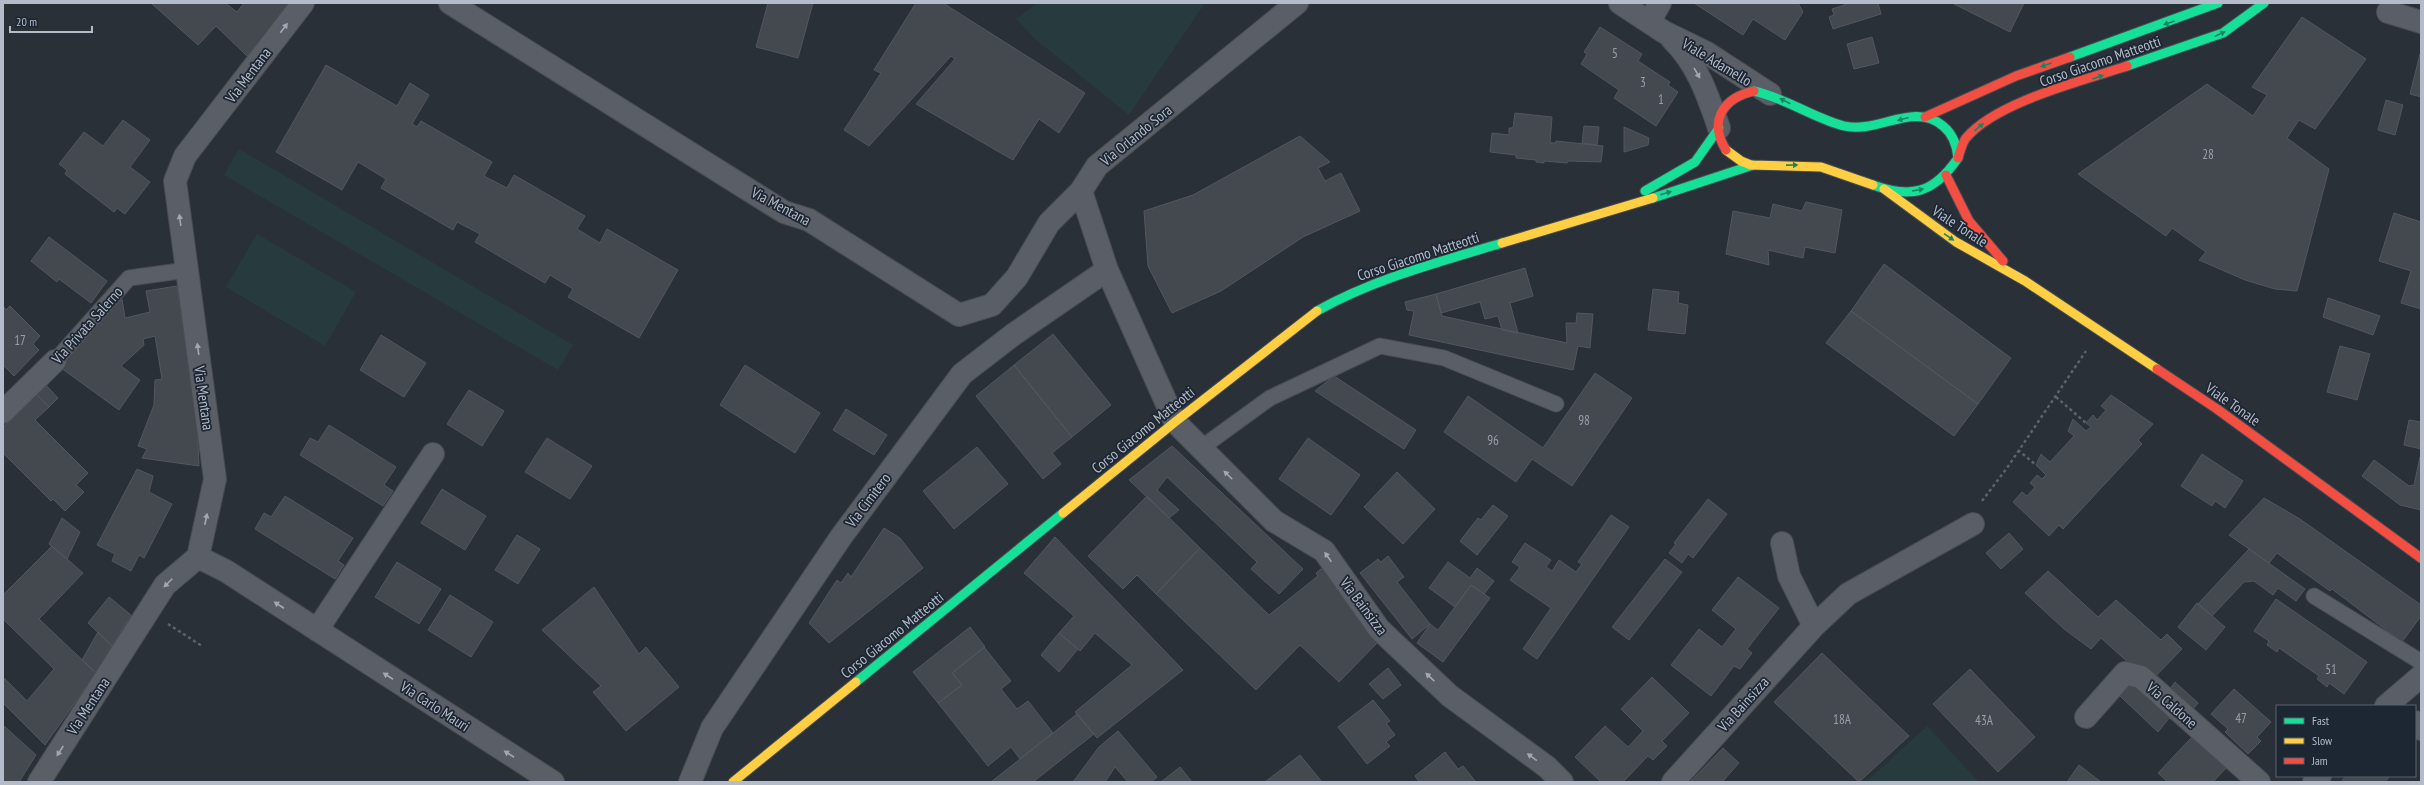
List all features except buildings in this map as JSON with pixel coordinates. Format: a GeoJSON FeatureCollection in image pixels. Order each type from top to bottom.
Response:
{"type":"FeatureCollection","features":[{"type":"Feature","properties":{"kind":"main road","name":"Corso Giacomo Matteotti"},"geometry":{"type":"LineString","coordinates":[[1925,117],[2016,76],[2176,20],[2218,3]]}},
{"type":"Feature","properties":{"kind":"main road","name":"Corso Giacomo Matteotti"},"geometry":{"type":"LineString","coordinates":[[1884,189],[1902,192],[1921,191],[1938,184],[1958,158],[1965,139],[1994,115],[2034,98],[2210,38],[2246,18],[2264,3]]}},
{"type":"Feature","properties":{"kind":"main road"},"geometry":{"type":"LineString","coordinates":[[1884,189],[1837,171],[1820,167],[1753,165],[1730,155],[1722,144],[1719,128],[1722,113],[1728,102],[1739,94],[1754,91],[1770,94],[1784,99],[1811,115],[1853,128],[1877,127],[1907,118],[1925,117],[1943,124],[1949,129],[1956,143],[1958,158]]}},
{"type":"Feature","properties":{"kind":"main road","name":"Corso Giacomo Matteotti"},"geometry":{"type":"LineString","coordinates":[[1628,204],[1651,186],[1695,162],[1719,128]]}},
{"type":"Feature","properties":{"kind":"main road","name":"Corso Giacomo Matteotti"},"geometry":{"type":"LineString","coordinates":[[733,782],[1175,422],[1291,330],[1339,299],[1407,272],[1628,204],[1713,180],[1753,165]]}},
{"type":"Feature","properties":{"kind":"main road","name":"Viale Tonale"},"geometry":{"type":"LineString","coordinates":[[1946,175],[1964,214],[1979,235],[2025,281]]}},
{"type":"Feature","properties":{"kind":"main road","name":"Viale Tonale"},"geometry":{"type":"LineString","coordinates":[[1884,189],[1956,242],[2025,281],[2217,409],[2421,558]]}},
{"type":"Feature","properties":{"kind":"street","name":"Via Mentana"},"geometry":{"type":"LineString","coordinates":[[40,782],[166,585],[198,557],[215,479],[175,181],[186,156],[303,3]]}},
{"type":"Feature","properties":{"kind":"street","name":"Via Mentana"},"geometry":{"type":"LineString","coordinates":[[450,3],[778,208],[809,220],[959,315],[992,305],[1017,277],[1049,223],[1082,191]]}},
{"type":"Feature","properties":{"kind":"street","name":"Via Orlando Sora"},"geometry":{"type":"LineString","coordinates":[[1082,191],[1097,166],[1297,3]]}},
{"type":"Feature","properties":{"kind":"street","name":"Viale Adamello"},"geometry":{"type":"LineString","coordinates":[[1620,3],[1656,27],[1707,54],[1770,94]]}},
{"type":"Feature","properties":{"kind":"street"},"geometry":{"type":"LineString","coordinates":[[1656,27],[1660,3]]}},
{"type":"Feature","properties":{"kind":"street"},"geometry":{"type":"LineString","coordinates":[[2388,12],[2421,22]]}},
{"type":"Feature","properties":{"kind":"street","name":"Viale Adamello"},"geometry":{"type":"LineString","coordinates":[[1656,27],[1687,57],[1699,76],[1719,128]]}},
{"type":"Feature","properties":{"kind":"street"},"geometry":{"type":"LineString","coordinates":[[1082,191],[1107,270],[1175,422]]}},
{"type":"Feature","properties":{"kind":"street","name":"Via Cimitero"},"geometry":{"type":"LineString","coordinates":[[690,782],[712,728],[841,537],[962,374],[1014,334],[1107,270]]}},
{"type":"Feature","properties":{"kind":"street","name":"Via Privata Salerno"},"geometry":{"type":"LineString","coordinates":[[3,412],[55,361]]}},
{"type":"Feature","properties":{"kind":"street","name":"Via Bainsizza"},"geometry":{"type":"LineString","coordinates":[[1175,422],[1274,521],[1324,551],[1379,629],[1450,696],[1547,767],[1562,782]]}},
{"type":"Feature","properties":{"kind":"street"},"geometry":{"type":"LineString","coordinates":[[317,630],[433,454]]}},
{"type":"Feature","properties":{"kind":"street","name":"Via Bainsizza"},"geometry":{"type":"LineString","coordinates":[[1672,782],[1814,626],[1848,594],[1973,524]]}},
{"type":"Feature","properties":{"kind":"street"},"geometry":{"type":"LineString","coordinates":[[1782,543],[1789,576],[1814,626]]}},
{"type":"Feature","properties":{"kind":"street","name":"Via Carlo Mauri"},"geometry":{"type":"LineString","coordinates":[[198,557],[226,571],[544,780]]}},
{"type":"Feature","properties":{"kind":"street","name":"Via Caldone"},"geometry":{"type":"LineString","coordinates":[[2086,717],[2125,673],[2141,678],[2259,782]]}},
{"type":"Feature","properties":{"kind":"street"},"geometry":{"type":"LineString","coordinates":[[2394,703],[2421,676]]}},
{"type":"Feature","properties":{"kind":"lane","name":"Via Privata Salerno"},"geometry":{"type":"LineString","coordinates":[[55,361],[129,278],[187,270]]}},
{"type":"Feature","properties":{"kind":"lane"},"geometry":{"type":"LineString","coordinates":[[1201,448],[1270,398],[1380,346],[1444,358],[1556,404]]}},
{"type":"Feature","properties":{"kind":"lane"},"geometry":{"type":"LineString","coordinates":[[2314,596],[2421,662]]}},
{"type":"Feature","properties":{"kind":"path"},"geometry":{"type":"LineString","coordinates":[[1981,502],[2056,397],[2072,371]]}},
{"type":"Feature","properties":{"kind":"path"},"geometry":{"type":"LineString","coordinates":[[2056,397],[2086,423]]}},
{"type":"Feature","properties":{"kind":"path"},"geometry":{"type":"LineString","coordinates":[[2018,450],[2036,465]]}},
{"type":"Feature","properties":{"kind":"path"},"geometry":{"type":"LineString","coordinates":[[167,624],[202,646]]}},
{"type":"Feature","properties":{"kind":"green space"},"geometry":{"type":"Polygon","coordinates":[[[1037,3],[1205,3],[1129,115],[1035,39],[1016,19],[1037,3]]]}},
{"type":"Feature","properties":{"kind":"green space"},"geometry":{"type":"Polygon","coordinates":[[[239,149],[573,345],[558,370],[224,175],[239,149]]]}},
{"type":"Feature","properties":{"kind":"green space"},"geometry":{"type":"Polygon","coordinates":[[[257,234],[356,292],[325,346],[226,287],[257,234]]]}},
{"type":"Feature","properties":{"kind":"green space"},"geometry":{"type":"Polygon","coordinates":[[[1927,726],[1979,782],[1866,782],[1927,726]]]}},
{"type":"Feature","properties":{"kind":"traffic: fast"},"geometry":{"type":"LineString","coordinates":[[2070,57],[2218,3]]}},
{"type":"Feature","properties":{"kind":"traffic: fast"},"geometry":{"type":"LineString","coordinates":[[2127,66],[2223,33],[2264,3]]}},
{"type":"Feature","properties":{"kind":"traffic: fast"},"geometry":{"type":"LineString","coordinates":[[1754,91],[1777,98],[1821,118],[1844,126],[1870,126],[1908,117],[1920,117],[1932,119],[1943,126],[1952,136],[1957,149],[1958,158],[1949,170],[1931,186],[1911,192],[1899,192],[1873,185]]}},
{"type":"Feature","properties":{"kind":"traffic: fast"},"geometry":{"type":"LineString","coordinates":[[1645,191],[1695,162],[1719,128]]}},
{"type":"Feature","properties":{"kind":"traffic: fast"},"geometry":{"type":"LineString","coordinates":[[1653,198],[1753,165]]}},
{"type":"Feature","properties":{"kind":"traffic: fast"},"geometry":{"type":"LineString","coordinates":[[1317,311],[1384,280],[1431,264],[1502,243]]}},
{"type":"Feature","properties":{"kind":"traffic: fast"},"geometry":{"type":"LineString","coordinates":[[856,682],[1063,513]]}},
{"type":"Feature","properties":{"kind":"traffic: slow"},"geometry":{"type":"LineString","coordinates":[[1726,150],[1741,161],[1751,165],[1821,167],[1873,185]]}},
{"type":"Feature","properties":{"kind":"traffic: slow"},"geometry":{"type":"LineString","coordinates":[[1884,189],[1956,242],[2025,281],[2157,369]]}},
{"type":"Feature","properties":{"kind":"traffic: slow"},"geometry":{"type":"LineString","coordinates":[[1502,243],[1653,198]]}},
{"type":"Feature","properties":{"kind":"traffic: slow"},"geometry":{"type":"LineString","coordinates":[[1063,513],[1175,422],[1317,311]]}},
{"type":"Feature","properties":{"kind":"traffic: slow"},"geometry":{"type":"LineString","coordinates":[[733,782],[856,682]]}},
{"type":"Feature","properties":{"kind":"traffic: jam"},"geometry":{"type":"LineString","coordinates":[[1925,117],[2016,76],[2070,57]]}},
{"type":"Feature","properties":{"kind":"traffic: jam"},"geometry":{"type":"LineString","coordinates":[[1958,158],[1966,138],[1980,125],[1997,114],[2018,103],[2041,94],[2127,66]]}},
{"type":"Feature","properties":{"kind":"traffic: jam"},"geometry":{"type":"LineString","coordinates":[[1726,150],[1718,130],[1722,112],[1734,99],[1743,94],[1754,91]]}},
{"type":"Feature","properties":{"kind":"traffic: jam"},"geometry":{"type":"LineString","coordinates":[[1946,175],[1969,221],[2003,261]]}},
{"type":"Feature","properties":{"kind":"traffic: jam"},"geometry":{"type":"LineString","coordinates":[[2157,369],[2217,409],[2421,558]]}}]}
